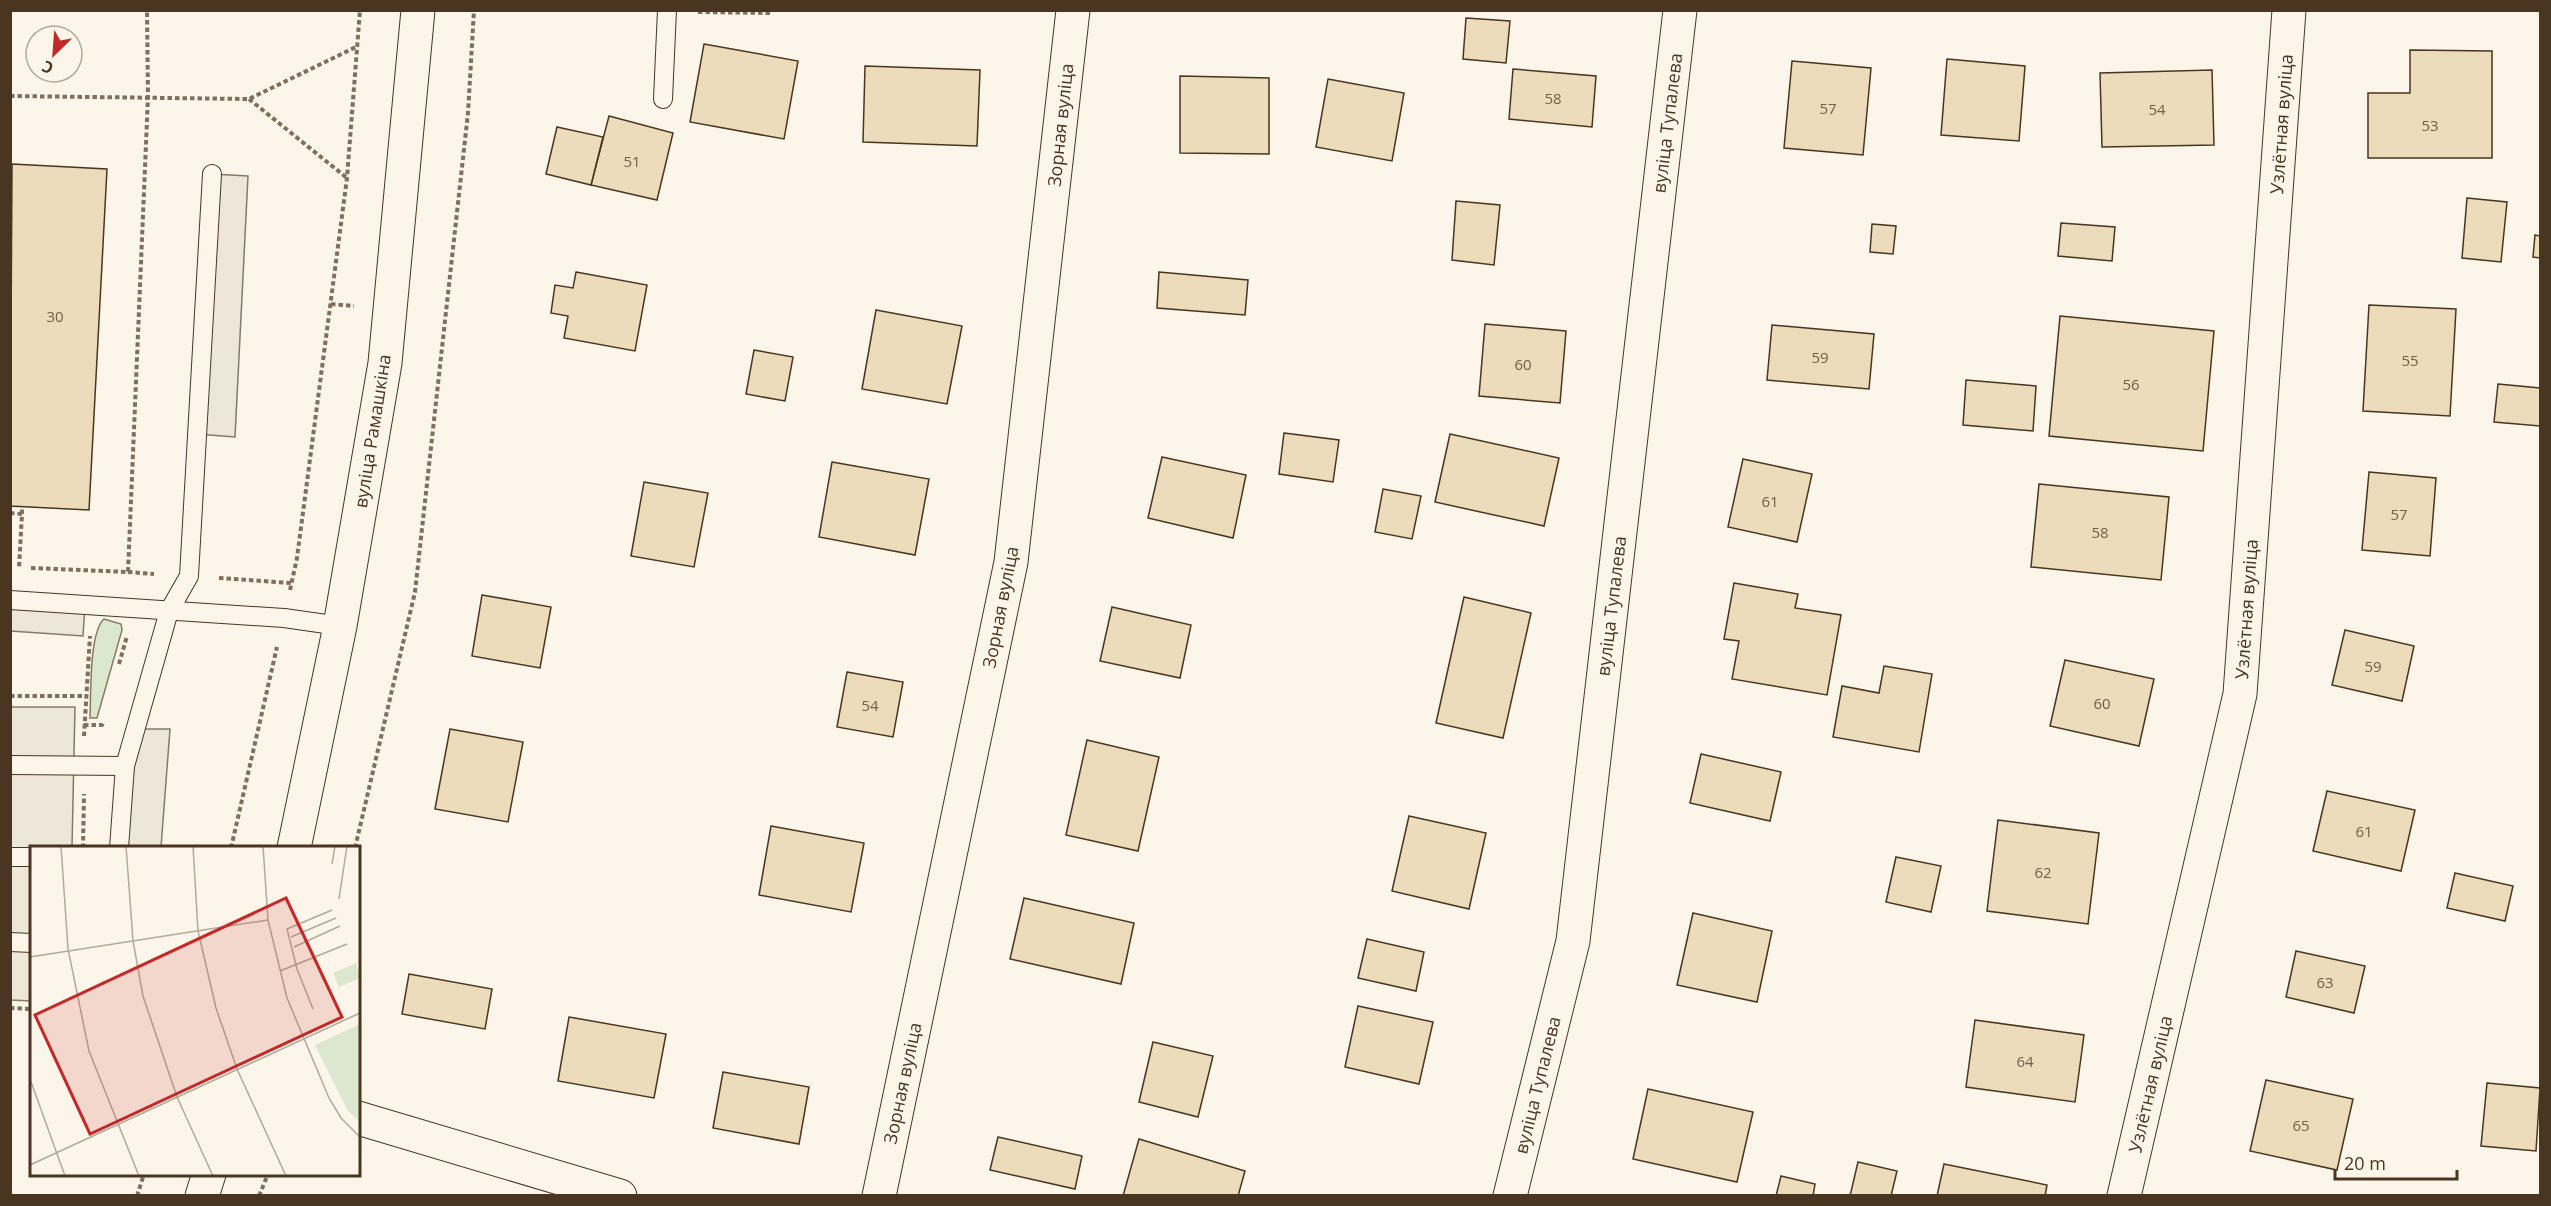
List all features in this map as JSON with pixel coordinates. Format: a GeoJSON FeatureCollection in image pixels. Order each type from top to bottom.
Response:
{"type":"FeatureCollection","features":[{"type":"Feature","properties":{"kind":"street","name":"вуліца Рамашкіна"},"geometry":{"type":"LineString","coordinates":[[294,846],[340,626],[385,363],[418,10]]}},
{"type":"Feature","properties":{"kind":"street","name":"Зорная вуліца"},"geometry":{"type":"LineString","coordinates":[[879,1196],[1011,562],[1073,10]]}},
{"type":"Feature","properties":{"kind":"street","name":"вуліца Тупалева"},"geometry":{"type":"LineString","coordinates":[[1510,1196],[1573,941],[1680,10]]}},
{"type":"Feature","properties":{"kind":"street","name":"Узлётная вуліца"},"geometry":{"type":"LineString","coordinates":[[2124,1196],[2240,694],[2289,10]]}},
{"type":"Feature","properties":{"kind":"street"},"geometry":{"type":"LineString","coordinates":[[360,1119],[620,1196]]}},
{"type":"Feature","properties":{"kind":"street"},"geometry":{"type":"LineString","coordinates":[[202,1196],[208,1176]]}},
{"type":"Feature","properties":{"kind":"lane"},"geometry":{"type":"LineString","coordinates":[[663,99],[666,11]]}},
{"type":"Feature","properties":{"kind":"lane"},"geometry":{"type":"LineString","coordinates":[[119,846],[125,766],[169,611],[189,576],[212,174]]}},
{"type":"Feature","properties":{"kind":"lane"},"geometry":{"type":"LineString","coordinates":[[10,600],[284,618],[340,626]]}},
{"type":"Feature","properties":{"kind":"lane"},"geometry":{"type":"LineString","coordinates":[[10,765],[125,766]]}},
{"type":"Feature","properties":{"kind":"lane"},"geometry":{"type":"LineString","coordinates":[[10,857],[30,857]]}},
{"type":"Feature","properties":{"kind":"lane"},"geometry":{"type":"LineString","coordinates":[[10,942],[30,943]]}},
{"type":"Feature","properties":{"kind":"path"},"geometry":{"type":"LineString","coordinates":[[10,567],[128,572],[148,96],[147,10]]}},
{"type":"Feature","properties":{"kind":"path"},"geometry":{"type":"LineString","coordinates":[[231,846],[297,558],[346,178],[360,10]]}},
{"type":"Feature","properties":{"kind":"path"},"geometry":{"type":"LineString","coordinates":[[355,846],[415,592],[468,112],[474,10]]}},
{"type":"Feature","properties":{"kind":"path"},"geometry":{"type":"LineString","coordinates":[[666,11],[771,13],[771,10]]}},
{"type":"Feature","properties":{"kind":"path"},"geometry":{"type":"LineString","coordinates":[[10,96],[249,99],[358,46]]}},
{"type":"Feature","properties":{"kind":"path"},"geometry":{"type":"LineString","coordinates":[[249,99],[346,178]]}},
{"type":"Feature","properties":{"kind":"path"},"geometry":{"type":"LineString","coordinates":[[19,568],[22,507]]}},
{"type":"Feature","properties":{"kind":"path"},"geometry":{"type":"LineString","coordinates":[[10,513],[22,514]]}},
{"type":"Feature","properties":{"kind":"path"},"geometry":{"type":"LineString","coordinates":[[118,670],[130,627]]}},
{"type":"Feature","properties":{"kind":"path"},"geometry":{"type":"LineString","coordinates":[[91,628],[84,725],[102,725],[105,714]]}},
{"type":"Feature","properties":{"kind":"path"},"geometry":{"type":"LineString","coordinates":[[10,696],[86,696]]}},
{"type":"Feature","properties":{"kind":"path"},"geometry":{"type":"LineString","coordinates":[[10,1008],[30,1009]]}},
{"type":"Feature","properties":{"kind":"path"},"geometry":{"type":"LineString","coordinates":[[137,1196],[143,1176]]}},
{"type":"Feature","properties":{"kind":"path"},"geometry":{"type":"LineString","coordinates":[[259,1196],[267,1176]]}},
{"type":"Feature","properties":{"kind":"green space"},"geometry":{"type":"Polygon","coordinates":[[[104,619],[121,624],[122,630],[97,718],[90,718],[93,650],[99,626],[104,619]]]}},
{"type":"Feature","properties":{"kind":"shaded area"},"geometry":{"type":"Polygon","coordinates":[[[212,174],[248,176],[235,437],[197,434],[212,174]]]}},
{"type":"Feature","properties":{"kind":"shaded area"},"geometry":{"type":"Polygon","coordinates":[[[10,600],[85,605],[83,636],[11,631],[10,600]]]}},
{"type":"Feature","properties":{"kind":"shaded area"},"geometry":{"type":"Polygon","coordinates":[[[11,707],[75,707],[72,846],[30,846],[30,1001],[11,1000],[11,707]]]}},
{"type":"Feature","properties":{"kind":"shaded area"},"geometry":{"type":"Polygon","coordinates":[[[136,729],[170,729],[161,846],[119,846],[136,729]]]}},
{"type":"Feature","properties":{"kind":"building"},"geometry":{"type":"Polygon","coordinates":[[[1466,18],[1510,21],[1506,63],[1463,59],[1466,18]]]}},
{"type":"Feature","properties":{"kind":"building"},"geometry":{"type":"Polygon","coordinates":[[[704,44],[798,61],[784,139],[690,122],[704,44]]]}},
{"type":"Feature","properties":{"kind":"building"},"geometry":{"type":"Polygon","coordinates":[[[2410,50],[2492,51],[2492,158],[2368,158],[2368,93],[2410,93],[2410,50]]]}},
{"type":"Feature","properties":{"kind":"building"},"geometry":{"type":"Polygon","coordinates":[[[1947,59],[2025,66],[2019,141],[1941,135],[1947,59]]]}},
{"type":"Feature","properties":{"kind":"building"},"geometry":{"type":"Polygon","coordinates":[[[1792,61],[1871,68],[1863,155],[1784,148],[1792,61]]]}},
{"type":"Feature","properties":{"kind":"building"},"geometry":{"type":"Polygon","coordinates":[[[865,66],[980,70],[977,146],[863,142],[865,66]]]}},
{"type":"Feature","properties":{"kind":"building"},"geometry":{"type":"Polygon","coordinates":[[[1513,69],[1596,76],[1592,127],[1509,119],[1513,69]]]}},
{"type":"Feature","properties":{"kind":"building"},"geometry":{"type":"Polygon","coordinates":[[[2212,70],[2214,145],[2102,147],[2100,73],[2212,70]]]}},
{"type":"Feature","properties":{"kind":"building"},"geometry":{"type":"Polygon","coordinates":[[[1180,76],[1269,78],[1269,154],[1180,153],[1180,76]]]}},
{"type":"Feature","properties":{"kind":"building"},"geometry":{"type":"Polygon","coordinates":[[[1328,79],[1404,93],[1392,161],[1316,147],[1328,79]]]}},
{"type":"Feature","properties":{"kind":"building"},"geometry":{"type":"Polygon","coordinates":[[[609,116],[673,133],[657,200],[591,185],[609,116]]]}},
{"type":"Feature","properties":{"kind":"building"},"geometry":{"type":"Polygon","coordinates":[[[557,127],[603,137],[591,185],[546,174],[557,127]]]}},
{"type":"Feature","properties":{"kind":"building"},"geometry":{"type":"Polygon","coordinates":[[[12,164],[107,169],[89,510],[10,506],[12,164]]]}},
{"type":"Feature","properties":{"kind":"building"},"geometry":{"type":"Polygon","coordinates":[[[2467,198],[2507,202],[2501,262],[2462,258],[2467,198]]]}},
{"type":"Feature","properties":{"kind":"building"},"geometry":{"type":"Polygon","coordinates":[[[1456,201],[1500,205],[1494,265],[1452,260],[1456,201]]]}},
{"type":"Feature","properties":{"kind":"building"},"geometry":{"type":"Polygon","coordinates":[[[2061,223],[2115,227],[2112,261],[2058,256],[2061,223]]]}},
{"type":"Feature","properties":{"kind":"building"},"geometry":{"type":"Polygon","coordinates":[[[1872,224],[1896,226],[1893,254],[1870,252],[1872,224]]]}},
{"type":"Feature","properties":{"kind":"building"},"geometry":{"type":"Polygon","coordinates":[[[2535,235],[2540,236],[2540,258],[2533,257],[2535,235]]]}},
{"type":"Feature","properties":{"kind":"building"},"geometry":{"type":"Polygon","coordinates":[[[576,272],[647,285],[635,351],[564,338],[568,316],[551,313],[555,285],[573,288],[576,272]]]}},
{"type":"Feature","properties":{"kind":"building"},"geometry":{"type":"Polygon","coordinates":[[[1159,272],[1248,280],[1245,315],[1157,308],[1159,272]]]}},
{"type":"Feature","properties":{"kind":"building"},"geometry":{"type":"Polygon","coordinates":[[[2369,305],[2456,309],[2450,416],[2363,411],[2369,305]]]}},
{"type":"Feature","properties":{"kind":"building"},"geometry":{"type":"Polygon","coordinates":[[[876,310],[962,326],[947,404],[862,389],[876,310]]]}},
{"type":"Feature","properties":{"kind":"building"},"geometry":{"type":"Polygon","coordinates":[[[2060,316],[2214,331],[2203,451],[2049,436],[2060,316]]]}},
{"type":"Feature","properties":{"kind":"building"},"geometry":{"type":"Polygon","coordinates":[[[1485,324],[1566,331],[1560,403],[1479,396],[1485,324]]]}},
{"type":"Feature","properties":{"kind":"building"},"geometry":{"type":"Polygon","coordinates":[[[1772,325],[1874,334],[1869,389],[1767,380],[1772,325]]]}},
{"type":"Feature","properties":{"kind":"building"},"geometry":{"type":"Polygon","coordinates":[[[754,350],[793,357],[785,401],[746,394],[754,350]]]}},
{"type":"Feature","properties":{"kind":"building"},"geometry":{"type":"Polygon","coordinates":[[[1966,380],[2036,386],[2033,431],[1963,425],[1966,380]]]}},
{"type":"Feature","properties":{"kind":"building"},"geometry":{"type":"Polygon","coordinates":[[[2498,384],[2540,388],[2540,426],[2494,422],[2498,384]]]}},
{"type":"Feature","properties":{"kind":"building"},"geometry":{"type":"Polygon","coordinates":[[[1284,433],[1339,440],[1333,482],[1279,474],[1284,433]]]}},
{"type":"Feature","properties":{"kind":"building"},"geometry":{"type":"Polygon","coordinates":[[[1450,434],[1559,458],[1544,526],[1435,502],[1450,434]]]}},
{"type":"Feature","properties":{"kind":"building"},"geometry":{"type":"Polygon","coordinates":[[[1162,457],[1246,475],[1233,538],[1148,518],[1162,457]]]}},
{"type":"Feature","properties":{"kind":"building"},"geometry":{"type":"Polygon","coordinates":[[[1743,459],[1812,474],[1797,542],[1728,527],[1743,459]]]}},
{"type":"Feature","properties":{"kind":"building"},"geometry":{"type":"Polygon","coordinates":[[[832,462],[929,479],[915,555],[819,537],[832,462]]]}},
{"type":"Feature","properties":{"kind":"building"},"geometry":{"type":"Polygon","coordinates":[[[2369,472],[2436,478],[2430,556],[2362,550],[2369,472]]]}},
{"type":"Feature","properties":{"kind":"building"},"geometry":{"type":"Polygon","coordinates":[[[644,482],[708,493],[694,567],[631,556],[644,482]]]}},
{"type":"Feature","properties":{"kind":"building"},"geometry":{"type":"Polygon","coordinates":[[[2039,484],[2169,497],[2161,580],[2031,567],[2039,484]]]}},
{"type":"Feature","properties":{"kind":"building"},"geometry":{"type":"Polygon","coordinates":[[[1383,489],[1421,496],[1412,539],[1375,532],[1383,489]]]}},
{"type":"Feature","properties":{"kind":"building"},"geometry":{"type":"Polygon","coordinates":[[[1734,583],[1798,594],[1795,608],[1841,615],[1827,695],[1732,679],[1739,641],[1724,639],[1734,583]]]}},
{"type":"Feature","properties":{"kind":"building"},"geometry":{"type":"Polygon","coordinates":[[[482,595],[551,607],[540,668],[472,656],[482,595]]]}},
{"type":"Feature","properties":{"kind":"building"},"geometry":{"type":"Polygon","coordinates":[[[1464,597],[1531,613],[1503,738],[1436,723],[1464,597]]]}},
{"type":"Feature","properties":{"kind":"building"},"geometry":{"type":"Polygon","coordinates":[[[1112,607],[1191,625],[1180,678],[1100,661],[1112,607]]]}},
{"type":"Feature","properties":{"kind":"building"},"geometry":{"type":"Polygon","coordinates":[[[2345,630],[2414,646],[2402,701],[2332,685],[2345,630]]]}},
{"type":"Feature","properties":{"kind":"building"},"geometry":{"type":"Polygon","coordinates":[[[2065,660],[2154,679],[2139,746],[2050,726],[2065,660]]]}},
{"type":"Feature","properties":{"kind":"building"},"geometry":{"type":"Polygon","coordinates":[[[1884,666],[1932,674],[1919,752],[1833,737],[1842,686],[1879,693],[1884,666]]]}},
{"type":"Feature","properties":{"kind":"building"},"geometry":{"type":"Polygon","coordinates":[[[847,672],[903,682],[893,737],[837,727],[847,672]]]}},
{"type":"Feature","properties":{"kind":"building"},"geometry":{"type":"Polygon","coordinates":[[[450,729],[523,742],[508,822],[435,809],[450,729]]]}},
{"type":"Feature","properties":{"kind":"building"},"geometry":{"type":"Polygon","coordinates":[[[1087,740],[1159,757],[1138,851],[1066,835],[1087,740]]]}},
{"type":"Feature","properties":{"kind":"building"},"geometry":{"type":"Polygon","coordinates":[[[1701,754],[1781,772],[1770,821],[1690,803],[1701,754]]]}},
{"type":"Feature","properties":{"kind":"building"},"geometry":{"type":"Polygon","coordinates":[[[2327,791],[2415,810],[2401,871],[2313,851],[2327,791]]]}},
{"type":"Feature","properties":{"kind":"building"},"geometry":{"type":"Polygon","coordinates":[[[1409,816],[1486,833],[1469,909],[1392,891],[1409,816]]]}},
{"type":"Feature","properties":{"kind":"building"},"geometry":{"type":"Polygon","coordinates":[[[1998,820],[2099,833],[2088,924],[1987,911],[1998,820]]]}},
{"type":"Feature","properties":{"kind":"building"},"geometry":{"type":"Polygon","coordinates":[[[771,826],[864,843],[851,912],[759,895],[771,826]]]}},
{"type":"Feature","properties":{"kind":"building"},"geometry":{"type":"Polygon","coordinates":[[[1896,857],[1941,866],[1931,912],[1886,902],[1896,857]]]}},
{"type":"Feature","properties":{"kind":"building"},"geometry":{"type":"Polygon","coordinates":[[[2455,873],[2513,886],[2505,921],[2447,908],[2455,873]]]}},
{"type":"Feature","properties":{"kind":"building"},"geometry":{"type":"Polygon","coordinates":[[[1024,898],[1134,923],[1121,984],[1010,959],[1024,898]]]}},
{"type":"Feature","properties":{"kind":"building"},"geometry":{"type":"Polygon","coordinates":[[[1693,913],[1772,931],[1757,1002],[1677,985],[1693,913]]]}},
{"type":"Feature","properties":{"kind":"building"},"geometry":{"type":"Polygon","coordinates":[[[1367,939],[1424,952],[1416,991],[1358,978],[1367,939]]]}},
{"type":"Feature","properties":{"kind":"building"},"geometry":{"type":"Polygon","coordinates":[[[2296,951],[2365,966],[2354,1013],[2286,997],[2296,951]]]}},
{"type":"Feature","properties":{"kind":"building"},"geometry":{"type":"Polygon","coordinates":[[[409,974],[492,989],[485,1029],[402,1014],[409,974]]]}},
{"type":"Feature","properties":{"kind":"building"},"geometry":{"type":"Polygon","coordinates":[[[1358,1006],[1433,1022],[1419,1084],[1345,1067],[1358,1006]]]}},
{"type":"Feature","properties":{"kind":"building"},"geometry":{"type":"Polygon","coordinates":[[[569,1017],[666,1034],[654,1098],[558,1081],[569,1017]]]}},
{"type":"Feature","properties":{"kind":"building"},"geometry":{"type":"Polygon","coordinates":[[[1975,1020],[2084,1035],[2075,1102],[1966,1087],[1975,1020]]]}},
{"type":"Feature","properties":{"kind":"building"},"geometry":{"type":"Polygon","coordinates":[[[1153,1042],[1213,1056],[1198,1117],[1139,1102],[1153,1042]]]}},
{"type":"Feature","properties":{"kind":"building"},"geometry":{"type":"Polygon","coordinates":[[[723,1072],[809,1087],[799,1144],[713,1128],[723,1072]]]}},
{"type":"Feature","properties":{"kind":"building"},"geometry":{"type":"Polygon","coordinates":[[[2266,1080],[2353,1099],[2337,1170],[2250,1151],[2266,1080]]]}},
{"type":"Feature","properties":{"kind":"building"},"geometry":{"type":"Polygon","coordinates":[[[2487,1083],[2540,1088],[2536,1151],[2481,1146],[2487,1083]]]}},
{"type":"Feature","properties":{"kind":"building"},"geometry":{"type":"Polygon","coordinates":[[[1648,1089],[1753,1112],[1737,1182],[1633,1159],[1648,1089]]]}},
{"type":"Feature","properties":{"kind":"building"},"geometry":{"type":"Polygon","coordinates":[[[998,1137],[1082,1156],[1075,1189],[990,1170],[998,1137]]]}},
{"type":"Feature","properties":{"kind":"building"},"geometry":{"type":"Polygon","coordinates":[[[1139,1139],[1245,1171],[1238,1196],[1123,1196],[1139,1139]]]}},
{"type":"Feature","properties":{"kind":"building"},"geometry":{"type":"Polygon","coordinates":[[[1858,1162],[1897,1171],[1891,1196],[1850,1196],[1858,1162]]]}},
{"type":"Feature","properties":{"kind":"building"},"geometry":{"type":"Polygon","coordinates":[[[1944,1164],[2047,1185],[2045,1196],[1937,1196],[1944,1164]]]}},
{"type":"Feature","properties":{"kind":"building"},"geometry":{"type":"Polygon","coordinates":[[[1781,1176],[1815,1184],[1813,1196],[1776,1196],[1781,1176]]]}}]}
